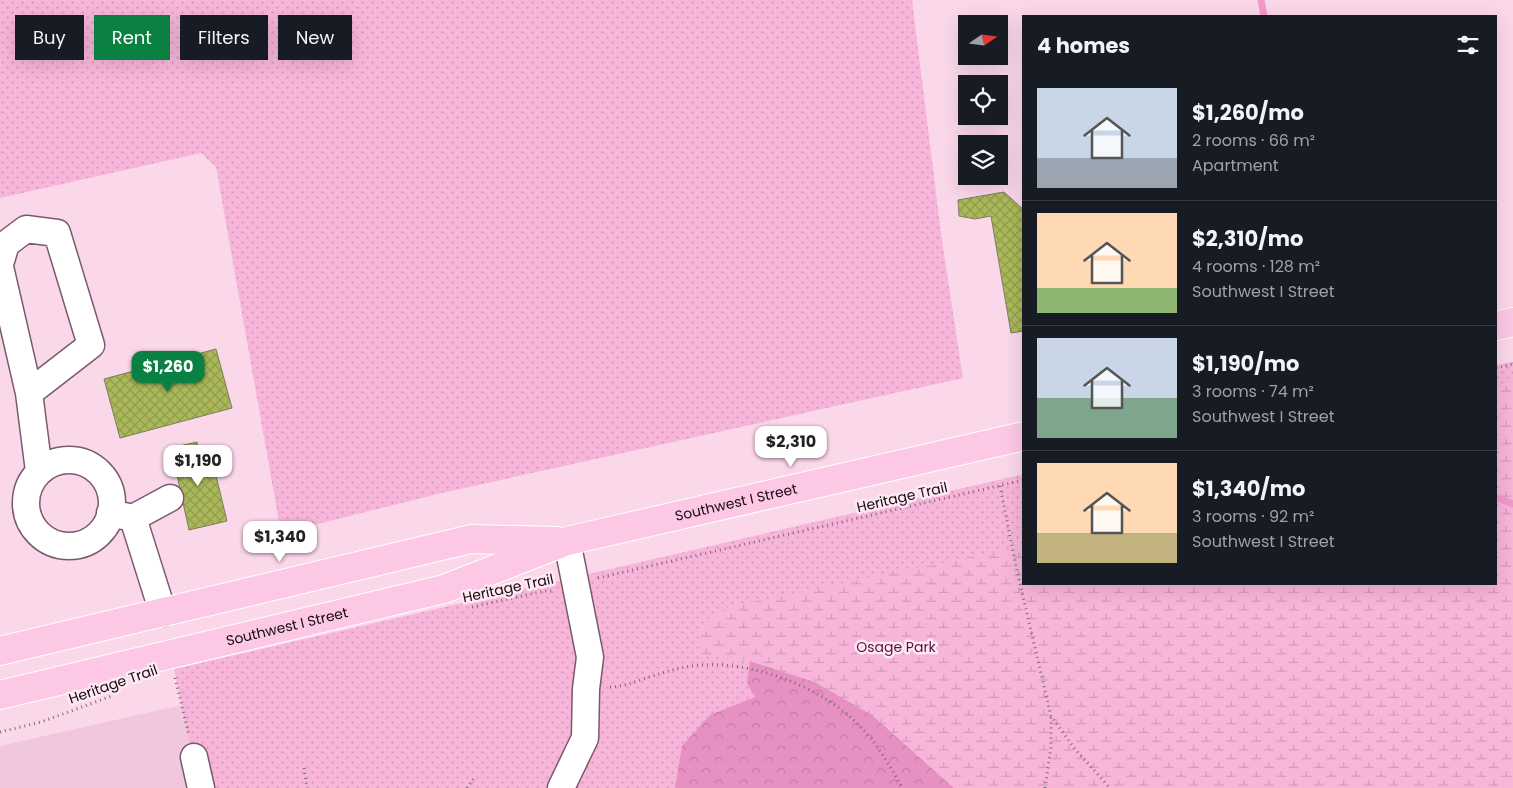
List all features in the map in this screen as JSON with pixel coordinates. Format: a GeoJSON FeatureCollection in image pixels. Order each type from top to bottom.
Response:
{"type":"FeatureCollection","features":[{"type":"Feature","properties":{"kind":"main road"},"geometry":{"type":"LineString","coordinates":[[1497,326],[1513,322]]}},
{"type":"Feature","properties":{"kind":"main road","name":"Southwest I Street"},"geometry":{"type":"LineString","coordinates":[[0,695],[444,589],[567,541],[1022,436]]}},
{"type":"Feature","properties":{"kind":"main road","name":"Southwest I Street"},"geometry":{"type":"LineString","coordinates":[[0,652],[471,539],[567,541]]}},
{"type":"Feature","properties":{"kind":"lane"},"geometry":{"type":"LineString","coordinates":[[29,393],[91,345],[57,233],[26,229],[6,244],[0,265],[29,393],[39,471]]}},
{"type":"Feature","properties":{"kind":"lane"},"geometry":{"type":"LineString","coordinates":[[163,612],[122,515],[112,506],[110,491],[104,478],[93,467],[80,461],[65,459],[50,463],[39,471],[30,482],[26,495],[26,509],[30,522],[38,534],[49,542],[63,546],[77,546],[90,541],[101,532],[108,520],[122,515],[170,498]]}},
{"type":"Feature","properties":{"kind":"lane"},"geometry":{"type":"LineString","coordinates":[[561,788],[585,738],[586,689],[590,658],[567,541]]}},
{"type":"Feature","properties":{"kind":"lane"},"geometry":{"type":"LineString","coordinates":[[194,757],[201,788]]}},
{"type":"Feature","properties":{"kind":"path"},"geometry":{"type":"LineString","coordinates":[[1497,368],[1513,364]]}},
{"type":"Feature","properties":{"kind":"path","name":"Heritage Trail"},"geometry":{"type":"LineString","coordinates":[[467,608],[544,590],[554,591],[576,583],[1022,480]]}},
{"type":"Feature","properties":{"kind":"path"},"geometry":{"type":"LineString","coordinates":[[1000,486],[1017,571],[1051,716],[1051,747],[1046,788]]}},
{"type":"Feature","properties":{"kind":"path"},"geometry":{"type":"LineString","coordinates":[[586,689],[620,687],[675,669],[703,665],[745,668],[775,676],[816,693],[848,715],[869,736],[891,767],[902,788]]}},
{"type":"Feature","properties":{"kind":"path","name":"Heritage Trail"},"geometry":{"type":"LineString","coordinates":[[167,678],[175,676],[194,757]]}},
{"type":"Feature","properties":{"kind":"path","name":"Heritage Trail"},"geometry":{"type":"LineString","coordinates":[[0,732],[41,722],[114,696]]}},
{"type":"Feature","properties":{"kind":"path"},"geometry":{"type":"LineString","coordinates":[[1051,716],[1074,748],[1110,788]]}},
{"type":"Feature","properties":{"kind":"path"},"geometry":{"type":"LineString","coordinates":[[304,768],[307,788]]}},
{"type":"Feature","properties":{"kind":"path"},"geometry":{"type":"LineString","coordinates":[[467,788],[475,777]]}},
{"type":"Feature","properties":{"kind":"shaded area"},"geometry":{"type":"Polygon","coordinates":[[[182,705],[199,788],[0,788],[0,746],[182,705]]]}},
{"type":"Feature","properties":{"kind":"green space"},"geometry":{"type":"Polygon","coordinates":[[[0,0],[912,0],[942,241],[963,378],[446,492],[281,533],[216,167],[201,153],[0,198],[0,0]]]}},
{"type":"Feature","properties":{"kind":"green space","name":"Osage Park"},"geometry":{"type":"Polygon","coordinates":[[[1513,362],[1513,788],[199,788],[174,669],[1022,474],[1022,585],[1497,585],[1497,365],[1513,362]]]}},
{"type":"Feature","properties":{"kind":"green space"},"geometry":{"type":"Polygon","coordinates":[[[1513,381],[1513,788],[954,788],[872,715],[815,682],[750,661],[701,654],[699,633],[724,608],[1022,546],[1022,585],[1497,585],[1497,385],[1513,381]]]}},
{"type":"Feature","properties":{"kind":"green space"},"geometry":{"type":"Polygon","coordinates":[[[750,661],[815,682],[872,715],[954,788],[675,788],[682,746],[710,715],[755,697],[747,683],[750,661]]]}},
{"type":"Feature","properties":{"kind":"building"},"geometry":{"type":"Polygon","coordinates":[[[1004,192],[1022,208],[1022,331],[1011,333],[991,216],[975,219],[959,216],[958,200],[1004,192]]]}},
{"type":"Feature","properties":{"kind":"building"},"geometry":{"type":"Polygon","coordinates":[[[216,349],[232,408],[120,438],[104,379],[216,349]]]}},
{"type":"Feature","properties":{"kind":"building"},"geometry":{"type":"Polygon","coordinates":[[[197,442],[201,461],[212,459],[227,521],[189,530],[171,448],[197,442]]]}},
{"type":"Feature","properties":{"kind":"waterway"},"geometry":{"type":"LineString","coordinates":[[1261,0],[1264,15]]}},
{"type":"Feature","properties":{"kind":"waterway"},"geometry":{"type":"LineString","coordinates":[[1497,497],[1513,504]]}}]}
